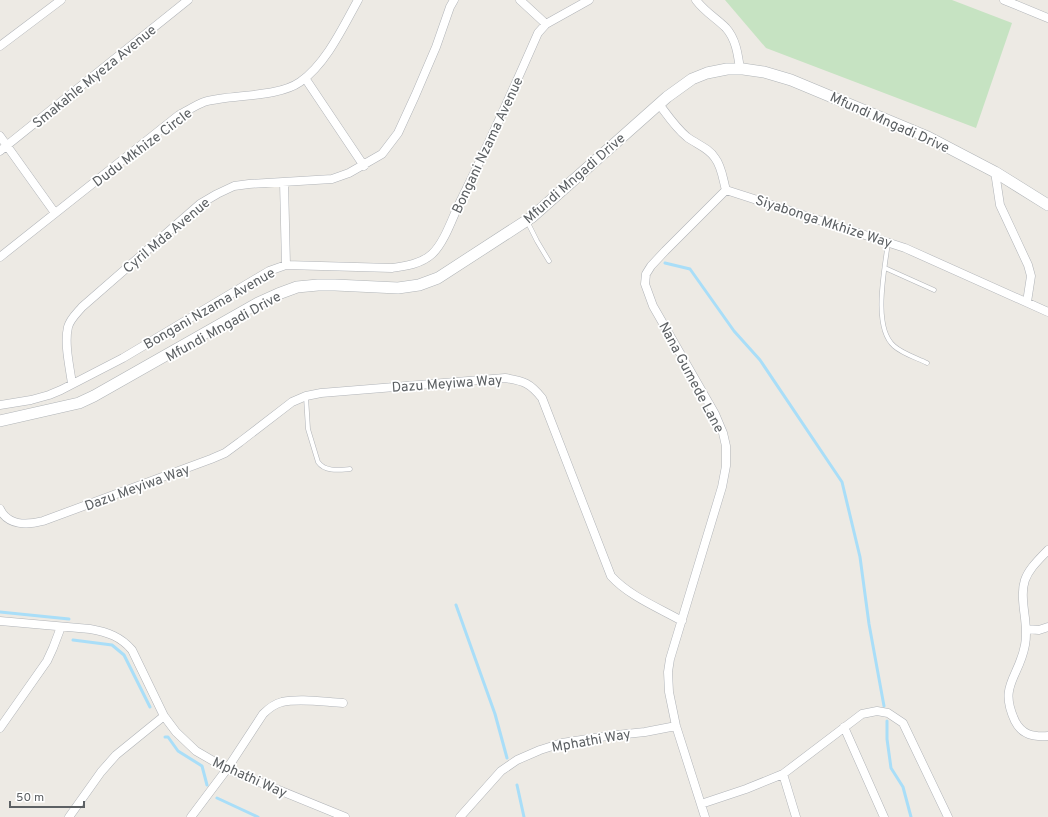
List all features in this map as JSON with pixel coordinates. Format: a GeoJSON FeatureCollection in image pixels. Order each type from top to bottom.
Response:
{"type":"FeatureCollection","features":[{"type":"Feature","properties":{"kind":"street"},"geometry":{"type":"LineString","coordinates":[[0,46],[61,0]]}},
{"type":"Feature","properties":{"kind":"street","name":"Smakahle Myeza Avenue"},"geometry":{"type":"LineString","coordinates":[[0,151],[188,0]]}},
{"type":"Feature","properties":{"kind":"street","name":"Dudu Mkhize Circle"},"geometry":{"type":"LineString","coordinates":[[0,257],[179,115],[203,102],[284,88],[298,83],[305,78],[327,53],[358,0]]}},
{"type":"Feature","properties":{"kind":"street","name":"Cyril Mda Avenue"},"geometry":{"type":"LineString","coordinates":[[72,384],[67,339],[68,327],[73,317],[82,307],[200,204],[234,186],[332,179],[349,174],[382,154],[398,133],[415,96],[454,0]]}},
{"type":"Feature","properties":{"kind":"street"},"geometry":{"type":"LineString","coordinates":[[520,0],[546,24]]}},
{"type":"Feature","properties":{"kind":"street","name":"Bongani Nzama Avenue"},"geometry":{"type":"LineString","coordinates":[[0,406],[49,395],[72,384],[123,358],[253,279],[286,265],[392,268],[408,266],[422,261],[432,254],[441,242],[479,165],[538,33],[546,24],[589,0]]}},
{"type":"Feature","properties":{"kind":"street"},"geometry":{"type":"LineString","coordinates":[[696,0],[703,9],[726,28],[731,36],[740,69]]}},
{"type":"Feature","properties":{"kind":"street"},"geometry":{"type":"LineString","coordinates":[[1004,0],[1023,3],[1048,18]]}},
{"type":"Feature","properties":{"kind":"street","name":"Mfundi Mngadi Drive"},"geometry":{"type":"LineString","coordinates":[[0,421],[78,403],[94,396],[258,303],[298,287],[335,285],[398,288],[419,285],[438,278],[526,220],[550,202],[659,104],[692,79],[707,72],[740,69],[764,72],[791,80],[928,137],[995,172],[1048,205]]}},
{"type":"Feature","properties":{"kind":"street"},"geometry":{"type":"LineString","coordinates":[[305,78],[364,166]]}},
{"type":"Feature","properties":{"kind":"street"},"geometry":{"type":"LineString","coordinates":[[659,104],[674,125],[715,157],[726,190]]}},
{"type":"Feature","properties":{"kind":"street"},"geometry":{"type":"LineString","coordinates":[[0,136],[55,213]]}},
{"type":"Feature","properties":{"kind":"street"},"geometry":{"type":"LineString","coordinates":[[995,172],[1000,205],[1028,265],[1031,276],[1027,302]]}},
{"type":"Feature","properties":{"kind":"street"},"geometry":{"type":"LineString","coordinates":[[284,182],[286,265]]}},
{"type":"Feature","properties":{"kind":"street","name":"Siyabonga Mkhize Way"},"geometry":{"type":"LineString","coordinates":[[726,190],[888,242],[1048,312]]}},
{"type":"Feature","properties":{"kind":"street","name":"Nana Gumede Lane"},"geometry":{"type":"LineString","coordinates":[[682,621],[722,487],[726,466],[726,446],[723,433],[714,414],[648,295],[645,284],[646,274],[651,266],[665,251],[726,190]]}},
{"type":"Feature","properties":{"kind":"street","name":"Dazu Meyiwa Way"},"geometry":{"type":"LineString","coordinates":[[0,509],[11,520],[19,524],[28,524],[43,521],[161,479],[225,453],[292,402],[306,396],[321,393],[505,378],[521,380],[533,387],[542,398],[607,567],[612,576],[619,585],[682,621]]}},
{"type":"Feature","properties":{"kind":"street"},"geometry":{"type":"LineString","coordinates":[[1048,550],[1033,565],[1025,577],[1022,587],[1026,629],[1025,646],[1012,678],[1008,702],[1017,724],[1023,732],[1036,736],[1048,736]]}},
{"type":"Feature","properties":{"kind":"street"},"geometry":{"type":"LineString","coordinates":[[0,621],[61,627],[47,661],[0,728]]}},
{"type":"Feature","properties":{"kind":"street"},"geometry":{"type":"LineString","coordinates":[[682,621],[670,659],[668,672],[668,692],[676,726],[705,817]]}},
{"type":"Feature","properties":{"kind":"street","name":"Mphathi Way"},"geometry":{"type":"LineString","coordinates":[[61,627],[105,632],[126,643],[132,650],[164,716],[185,742],[196,751],[227,769],[345,817]]}},
{"type":"Feature","properties":{"kind":"street"},"geometry":{"type":"LineString","coordinates":[[1026,629],[1039,630],[1048,627]]}},
{"type":"Feature","properties":{"kind":"street"},"geometry":{"type":"LineString","coordinates":[[191,817],[227,769],[254,726],[270,707],[281,702],[294,701],[343,703]]}},
{"type":"Feature","properties":{"kind":"street"},"geometry":{"type":"LineString","coordinates":[[701,804],[746,789],[783,774],[862,714],[877,711],[888,713],[903,722],[948,817]]}},
{"type":"Feature","properties":{"kind":"street"},"geometry":{"type":"LineString","coordinates":[[69,817],[101,772],[116,755],[164,716]]}},
{"type":"Feature","properties":{"kind":"street","name":"Mphathi Way"},"geometry":{"type":"LineString","coordinates":[[460,817],[501,771],[517,760],[540,750],[562,743],[676,726]]}},
{"type":"Feature","properties":{"kind":"street"},"geometry":{"type":"LineString","coordinates":[[844,727],[884,817]]}},
{"type":"Feature","properties":{"kind":"street"},"geometry":{"type":"LineString","coordinates":[[783,774],[796,817]]}},
{"type":"Feature","properties":{"kind":"lane"},"geometry":{"type":"LineString","coordinates":[[526,220],[537,241],[550,260]]}},
{"type":"Feature","properties":{"kind":"lane"},"geometry":{"type":"LineString","coordinates":[[888,242],[881,306],[884,329],[894,346],[927,363]]}},
{"type":"Feature","properties":{"kind":"lane"},"geometry":{"type":"LineString","coordinates":[[885,268],[934,290]]}},
{"type":"Feature","properties":{"kind":"lane"},"geometry":{"type":"LineString","coordinates":[[306,396],[308,429],[320,466],[330,470],[350,469]]}},
{"type":"Feature","properties":{"kind":"green space"},"geometry":{"type":"Polygon","coordinates":[[[725,0],[952,0],[1012,23],[976,128],[766,48],[725,0]]]}},
{"type":"Feature","properties":{"kind":"waterway"},"geometry":{"type":"LineString","coordinates":[[665,263],[690,269],[734,331],[760,360],[842,482],[860,557],[869,624],[884,706]]}},
{"type":"Feature","properties":{"kind":"waterway"},"geometry":{"type":"LineString","coordinates":[[456,605],[495,714],[507,758]]}},
{"type":"Feature","properties":{"kind":"waterway"},"geometry":{"type":"LineString","coordinates":[[0,612],[69,619]]}},
{"type":"Feature","properties":{"kind":"waterway"},"geometry":{"type":"LineString","coordinates":[[73,640],[112,645],[124,655],[150,707]]}},
{"type":"Feature","properties":{"kind":"waterway"},"geometry":{"type":"LineString","coordinates":[[887,721],[887,739],[891,768],[903,787],[911,817]]}},
{"type":"Feature","properties":{"kind":"waterway"},"geometry":{"type":"LineString","coordinates":[[165,737],[168,737],[178,751],[202,766],[207,785]]}},
{"type":"Feature","properties":{"kind":"waterway"},"geometry":{"type":"LineString","coordinates":[[517,785],[524,817]]}},
{"type":"Feature","properties":{"kind":"waterway"},"geometry":{"type":"LineString","coordinates":[[217,798],[258,817]]}}]}
